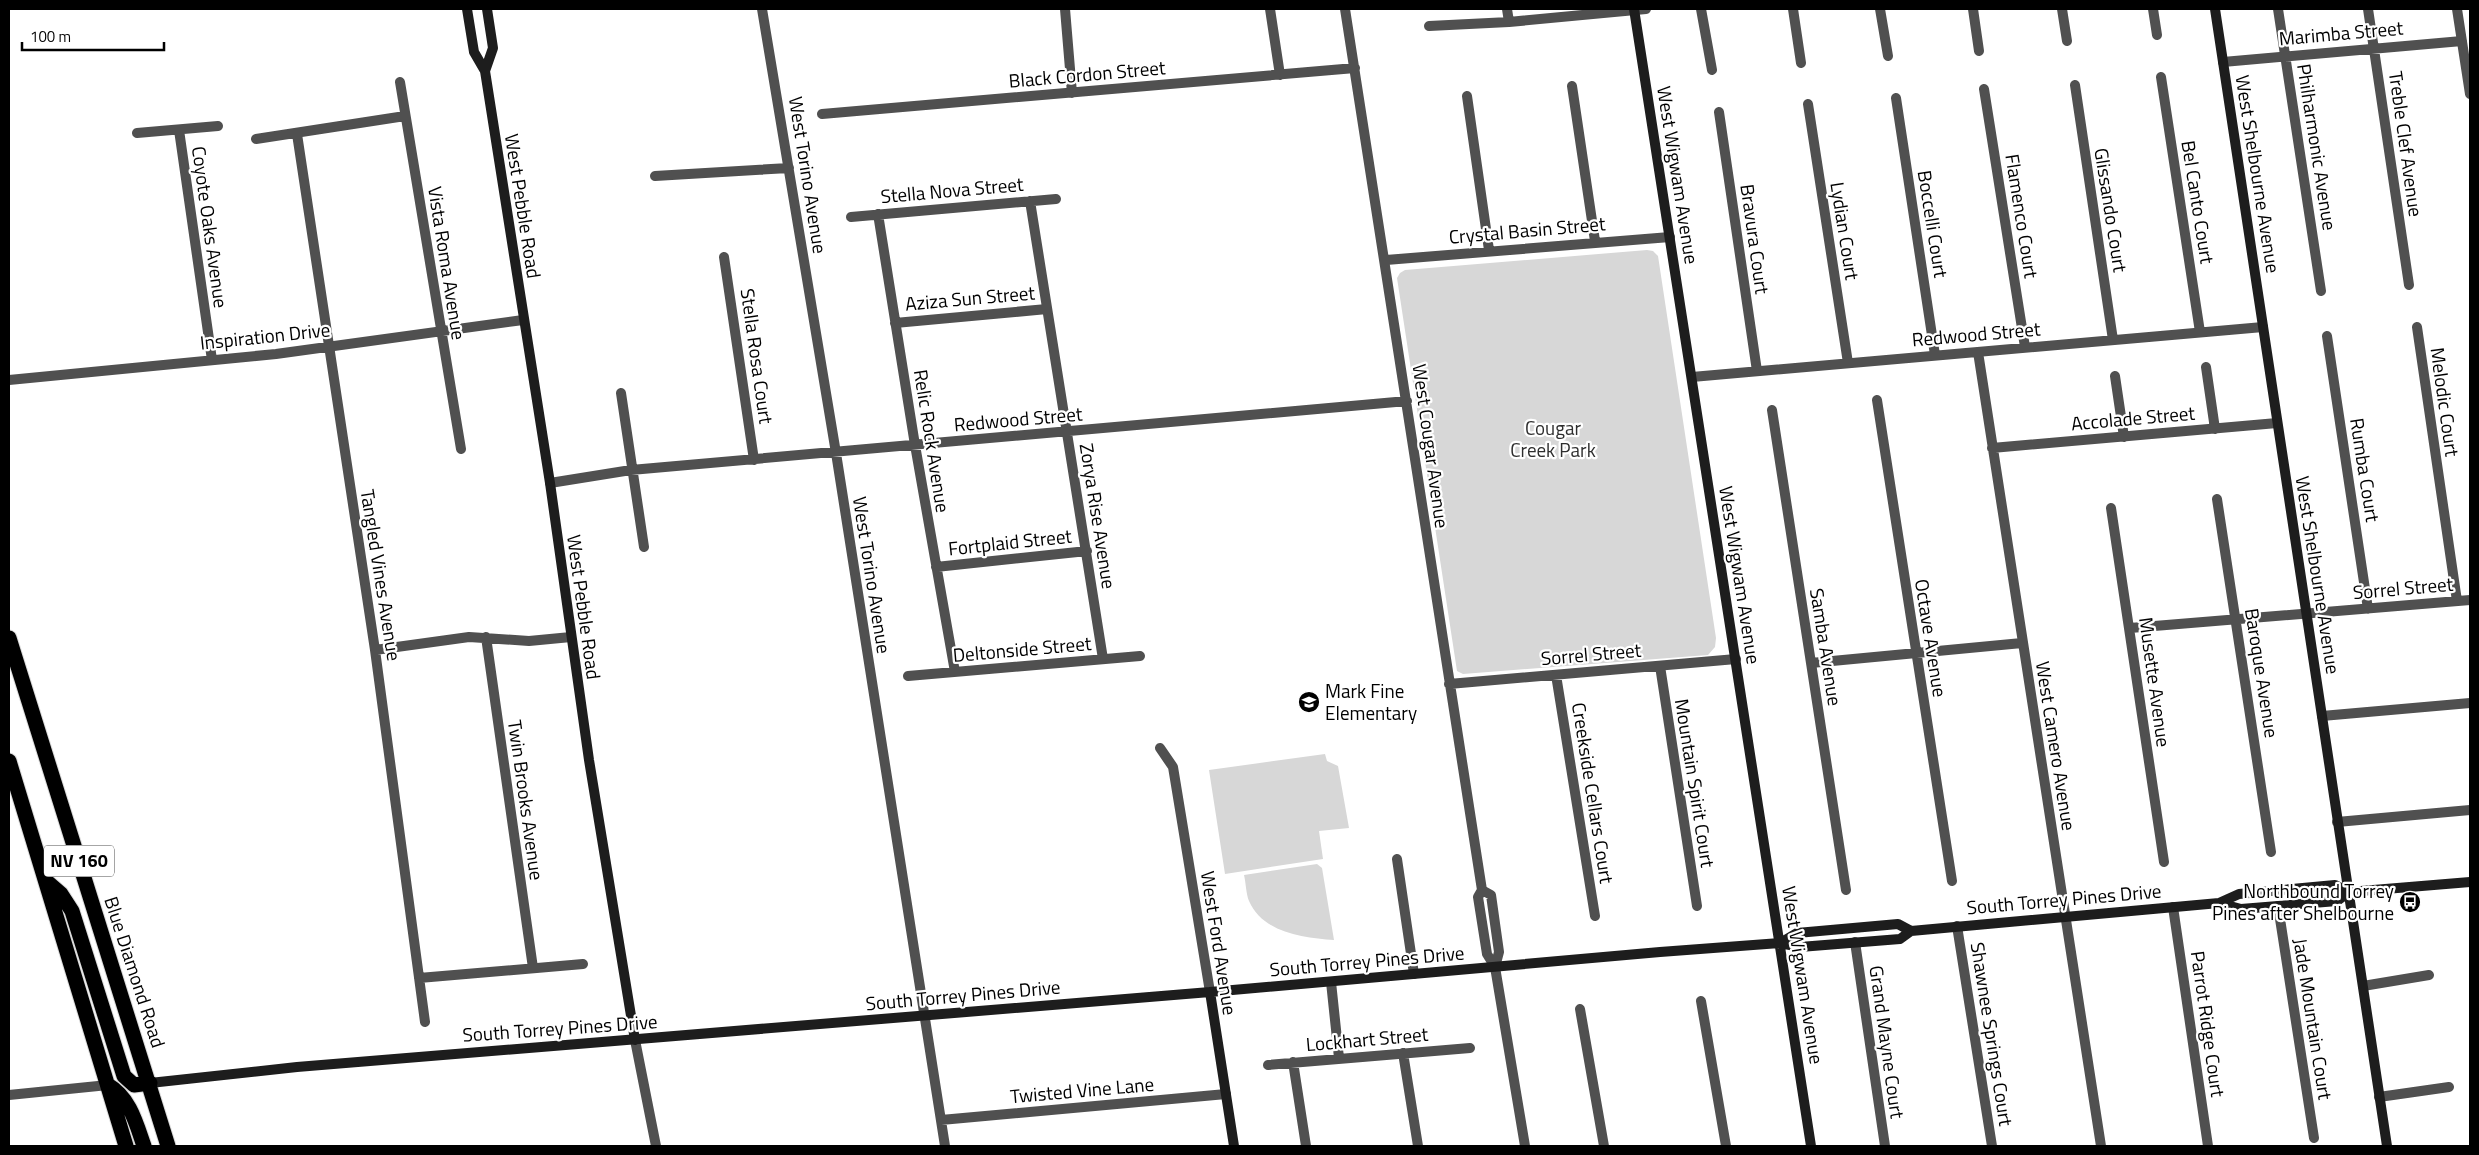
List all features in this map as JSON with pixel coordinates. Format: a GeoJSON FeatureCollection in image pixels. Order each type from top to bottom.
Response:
{"type":"FeatureCollection","features":[{"type":"Feature","properties":{"kind":"highway","name":"Blue Diamond Road"},"geometry":{"type":"LineString","coordinates":[[9,638],[150,1083],[168,1146]]}},
{"type":"Feature","properties":{"kind":"highway","name":"NV 160"},"geometry":{"type":"LineString","coordinates":[[9,761],[126,1146]]}},
{"type":"Feature","properties":{"kind":"highway"},"geometry":{"type":"LineString","coordinates":[[46,881],[61,894],[72,911],[124,1076],[134,1085],[150,1083]]}},
{"type":"Feature","properties":{"kind":"highway"},"geometry":{"type":"LineString","coordinates":[[108,1085],[119,1091],[125,1099],[144,1146]]}},
{"type":"Feature","properties":{"kind":"street","name":"West Pebble Road"},"geometry":{"type":"LineString","coordinates":[[467,9],[474,52],[485,71],[550,482],[571,637],[635,1040],[656,1146]]}},
{"type":"Feature","properties":{"kind":"street","name":"West Pebble Road"},"geometry":{"type":"LineString","coordinates":[[485,71],[493,48],[487,9]]}},
{"type":"Feature","properties":{"kind":"street","name":"West Torino Avenue"},"geometry":{"type":"LineString","coordinates":[[762,9],[836,452],[945,1146]]}},
{"type":"Feature","properties":{"kind":"street"},"geometry":{"type":"LineString","coordinates":[[1065,9],[1072,93]]}},
{"type":"Feature","properties":{"kind":"street"},"geometry":{"type":"LineString","coordinates":[[1270,9],[1280,75]]}},
{"type":"Feature","properties":{"kind":"street","name":"West Cougar Avenue"},"geometry":{"type":"LineString","coordinates":[[1345,9],[1386,260],[1449,684],[1482,890],[1490,896],[1500,952],[1495,966],[1524,1146]]}},
{"type":"Feature","properties":{"kind":"street"},"geometry":{"type":"LineString","coordinates":[[1507,9],[1509,22]]}},
{"type":"Feature","properties":{"kind":"street"},"geometry":{"type":"LineString","coordinates":[[1429,26],[1509,22],[1646,9]]}},
{"type":"Feature","properties":{"kind":"street"},"geometry":{"type":"LineString","coordinates":[[1701,9],[1712,70]]}},
{"type":"Feature","properties":{"kind":"street"},"geometry":{"type":"LineString","coordinates":[[1793,9],[1801,63]]}},
{"type":"Feature","properties":{"kind":"street"},"geometry":{"type":"LineString","coordinates":[[1880,9],[1888,56]]}},
{"type":"Feature","properties":{"kind":"street"},"geometry":{"type":"LineString","coordinates":[[1973,9],[1979,51]]}},
{"type":"Feature","properties":{"kind":"street"},"geometry":{"type":"LineString","coordinates":[[2062,9],[2067,41]]}},
{"type":"Feature","properties":{"kind":"street"},"geometry":{"type":"LineString","coordinates":[[2153,9],[2157,35]]}},
{"type":"Feature","properties":{"kind":"street","name":"West Shelbourne Avenue"},"geometry":{"type":"LineString","coordinates":[[2215,9],[2387,1146]]}},
{"type":"Feature","properties":{"kind":"street","name":"Philharmonic Avenue"},"geometry":{"type":"LineString","coordinates":[[2278,9],[2321,292]]}},
{"type":"Feature","properties":{"kind":"street","name":"Treble Clef Avenue"},"geometry":{"type":"LineString","coordinates":[[2368,9],[2409,284]]}},
{"type":"Feature","properties":{"kind":"street"},"geometry":{"type":"LineString","coordinates":[[2457,9],[2470,94]]}},
{"type":"Feature","properties":{"kind":"street","name":"West Wigwam Avenue"},"geometry":{"type":"LineString","coordinates":[[1634,10],[1811,1146]]}},
{"type":"Feature","properties":{"kind":"street","name":"Marimba Street"},"geometry":{"type":"LineString","coordinates":[[2223,62],[2462,41]]}},
{"type":"Feature","properties":{"kind":"street","name":"Black Cordon Street"},"geometry":{"type":"LineString","coordinates":[[822,114],[1355,68]]}},
{"type":"Feature","properties":{"kind":"street","name":"Bel Canto Court"},"geometry":{"type":"LineString","coordinates":[[2161,77],[2200,332]]}},
{"type":"Feature","properties":{"kind":"street","name":"Vista Roma Avenue"},"geometry":{"type":"LineString","coordinates":[[400,82],[461,449]]}},
{"type":"Feature","properties":{"kind":"street","name":"Glissando Court"},"geometry":{"type":"LineString","coordinates":[[2075,85],[2113,340]]}},
{"type":"Feature","properties":{"kind":"street"},"geometry":{"type":"LineString","coordinates":[[1572,86],[1595,242]]}},
{"type":"Feature","properties":{"kind":"street","name":"Flamenco Court"},"geometry":{"type":"LineString","coordinates":[[1984,89],[2025,348]]}},
{"type":"Feature","properties":{"kind":"street"},"geometry":{"type":"LineString","coordinates":[[1467,96],[1489,250]]}},
{"type":"Feature","properties":{"kind":"street","name":"Boccelli Court"},"geometry":{"type":"LineString","coordinates":[[1896,98],[1935,355]]}},
{"type":"Feature","properties":{"kind":"street","name":"Lydian Court"},"geometry":{"type":"LineString","coordinates":[[1808,104],[1848,363]]}},
{"type":"Feature","properties":{"kind":"street","name":"Bravura Court"},"geometry":{"type":"LineString","coordinates":[[1719,112],[1757,371]]}},
{"type":"Feature","properties":{"kind":"street"},"geometry":{"type":"LineString","coordinates":[[256,139],[405,116]]}},
{"type":"Feature","properties":{"kind":"street"},"geometry":{"type":"LineString","coordinates":[[137,134],[218,126]]}},
{"type":"Feature","properties":{"kind":"street","name":"Coyote Oaks Avenue"},"geometry":{"type":"LineString","coordinates":[[178,130],[212,360]]}},
{"type":"Feature","properties":{"kind":"street","name":"Tangled Vines Avenue"},"geometry":{"type":"LineString","coordinates":[[297,134],[375,650],[426,1022]]}},
{"type":"Feature","properties":{"kind":"street"},"geometry":{"type":"LineString","coordinates":[[655,176],[789,168]]}},
{"type":"Feature","properties":{"kind":"street","name":"Stella Nova Street"},"geometry":{"type":"LineString","coordinates":[[851,217],[1056,199]]}},
{"type":"Feature","properties":{"kind":"street","name":"Zorya Rise Avenue"},"geometry":{"type":"LineString","coordinates":[[1030,201],[1103,659]]}},
{"type":"Feature","properties":{"kind":"street","name":"Relic Rock Avenue"},"geometry":{"type":"LineString","coordinates":[[878,214],[915,446],[955,672]]}},
{"type":"Feature","properties":{"kind":"street","name":"Crystal Basin Street"},"geometry":{"type":"LineString","coordinates":[[1386,260],[1489,250],[1670,237]]}},
{"type":"Feature","properties":{"kind":"street","name":"Stella Rosa Court"},"geometry":{"type":"LineString","coordinates":[[724,257],[754,460]]}},
{"type":"Feature","properties":{"kind":"street","name":"Aziza Sun Street"},"geometry":{"type":"LineString","coordinates":[[895,323],[1047,309]]}},
{"type":"Feature","properties":{"kind":"street","name":"Inspiration Drive"},"geometry":{"type":"LineString","coordinates":[[9,380],[328,348],[523,320]]}},
{"type":"Feature","properties":{"kind":"street","name":"Redwood Street"},"geometry":{"type":"LineString","coordinates":[[1692,377],[2263,327]]}},
{"type":"Feature","properties":{"kind":"street","name":"Melodic Court"},"geometry":{"type":"LineString","coordinates":[[2417,327],[2456,601]]}},
{"type":"Feature","properties":{"kind":"street","name":"Rumba Court"},"geometry":{"type":"LineString","coordinates":[[2326,336],[2368,609]]}},
{"type":"Feature","properties":{"kind":"street","name":"West Camero Avenue"},"geometry":{"type":"LineString","coordinates":[[1978,352],[2064,917],[2101,1146]]}},
{"type":"Feature","properties":{"kind":"street"},"geometry":{"type":"LineString","coordinates":[[2206,367],[2215,429]]}},
{"type":"Feature","properties":{"kind":"street"},"geometry":{"type":"LineString","coordinates":[[2115,376],[2124,437]]}},
{"type":"Feature","properties":{"kind":"street"},"geometry":{"type":"LineString","coordinates":[[621,393],[644,547]]}},
{"type":"Feature","properties":{"kind":"street","name":"Octave Avenue"},"geometry":{"type":"LineString","coordinates":[[1877,400],[1952,881]]}},
{"type":"Feature","properties":{"kind":"street","name":"Redwood Street"},"geometry":{"type":"LineString","coordinates":[[550,482],[632,470],[1407,401]]}},
{"type":"Feature","properties":{"kind":"street","name":"Samba Avenue"},"geometry":{"type":"LineString","coordinates":[[1772,410],[1846,890]]}},
{"type":"Feature","properties":{"kind":"street","name":"Accolade Street"},"geometry":{"type":"LineString","coordinates":[[1992,448],[2277,423]]}},
{"type":"Feature","properties":{"kind":"street","name":"Baroque Avenue"},"geometry":{"type":"LineString","coordinates":[[2217,499],[2271,852]]}},
{"type":"Feature","properties":{"kind":"street","name":"Musette Avenue"},"geometry":{"type":"LineString","coordinates":[[2111,508],[2164,862]]}},
{"type":"Feature","properties":{"kind":"street","name":"Fortplaid Street"},"geometry":{"type":"LineString","coordinates":[[936,567],[1087,551]]}},
{"type":"Feature","properties":{"kind":"street","name":"Sorrel Street"},"geometry":{"type":"LineString","coordinates":[[2130,628],[2470,600]]}},
{"type":"Feature","properties":{"kind":"street"},"geometry":{"type":"LineString","coordinates":[[375,650],[469,637],[529,641],[571,637]]}},
{"type":"Feature","properties":{"kind":"street","name":"Twin Brooks Avenue"},"geometry":{"type":"LineString","coordinates":[[486,637],[533,968]]}},
{"type":"Feature","properties":{"kind":"street"},"geometry":{"type":"LineString","coordinates":[[1811,663],[2022,643]]}},
{"type":"Feature","properties":{"kind":"street","name":"Deltonside Street"},"geometry":{"type":"LineString","coordinates":[[908,676],[1140,656]]}},
{"type":"Feature","properties":{"kind":"street","name":"Sorrel Street"},"geometry":{"type":"LineString","coordinates":[[1449,684],[1736,659]]}},
{"type":"Feature","properties":{"kind":"street","name":"Mountain Spirit Court"},"geometry":{"type":"LineString","coordinates":[[1660,666],[1697,906]]}},
{"type":"Feature","properties":{"kind":"street","name":"Creekside Cellars Court"},"geometry":{"type":"LineString","coordinates":[[1556,675],[1595,916]]}},
{"type":"Feature","properties":{"kind":"street"},"geometry":{"type":"LineString","coordinates":[[2322,716],[2470,703]]}},
{"type":"Feature","properties":{"kind":"street","name":"West Ford Avenue"},"geometry":{"type":"LineString","coordinates":[[1160,748],[1172,767],[1234,1146]]}},
{"type":"Feature","properties":{"kind":"street"},"geometry":{"type":"LineString","coordinates":[[2337,822],[2470,810]]}},
{"type":"Feature","properties":{"kind":"street"},"geometry":{"type":"LineString","coordinates":[[1397,859],[1414,974]]}},
{"type":"Feature","properties":{"kind":"street","name":"South Torrey Pines Drive"},"geometry":{"type":"LineString","coordinates":[[2219,902],[2241,909],[2337,901],[2349,892],[2470,882]]}},
{"type":"Feature","properties":{"kind":"street","name":"South Torrey Pines Drive"},"geometry":{"type":"LineString","coordinates":[[150,1083],[326,1065],[1332,982],[1495,966],[1780,943],[1800,947],[1900,939],[1912,931],[2219,902],[2239,894],[2335,884],[2349,892]]}},
{"type":"Feature","properties":{"kind":"street","name":"Jade Mountain Court"},"geometry":{"type":"LineString","coordinates":[[2278,906],[2314,1138]]}},
{"type":"Feature","properties":{"kind":"street","name":"Parrot Ridge Court"},"geometry":{"type":"LineString","coordinates":[[2173,907],[2208,1146]]}},
{"type":"Feature","properties":{"kind":"street","name":"South Torrey Pines Drive"},"geometry":{"type":"LineString","coordinates":[[1780,943],[1797,933],[1806,932],[1898,924],[1912,931]]}},
{"type":"Feature","properties":{"kind":"street","name":"Shawnee Springs Court"},"geometry":{"type":"LineString","coordinates":[[1958,926],[1992,1146]]}},
{"type":"Feature","properties":{"kind":"street","name":"Grand Mayne Court"},"geometry":{"type":"LineString","coordinates":[[1855,942],[1885,1146]]}},
{"type":"Feature","properties":{"kind":"street"},"geometry":{"type":"LineString","coordinates":[[419,978],[583,964]]}},
{"type":"Feature","properties":{"kind":"street"},"geometry":{"type":"LineString","coordinates":[[2363,986],[2429,975]]}},
{"type":"Feature","properties":{"kind":"street"},"geometry":{"type":"LineString","coordinates":[[1332,982],[1339,1058]]}},
{"type":"Feature","properties":{"kind":"street"},"geometry":{"type":"LineString","coordinates":[[1701,1001],[1726,1146]]}},
{"type":"Feature","properties":{"kind":"street"},"geometry":{"type":"LineString","coordinates":[[1580,1009],[1604,1146]]}},
{"type":"Feature","properties":{"kind":"street","name":"Lockhart Street"},"geometry":{"type":"LineString","coordinates":[[1268,1065],[1470,1048]]}},
{"type":"Feature","properties":{"kind":"street"},"geometry":{"type":"LineString","coordinates":[[1403,1053],[1418,1146]]}},
{"type":"Feature","properties":{"kind":"street"},"geometry":{"type":"LineString","coordinates":[[1293,1062],[1306,1146]]}},
{"type":"Feature","properties":{"kind":"street"},"geometry":{"type":"LineString","coordinates":[[9,1095],[108,1085]]}},
{"type":"Feature","properties":{"kind":"street"},"geometry":{"type":"LineString","coordinates":[[2380,1097],[2449,1087]]}},
{"type":"Feature","properties":{"kind":"street","name":"Twisted Vine Lane"},"geometry":{"type":"LineString","coordinates":[[941,1120],[1226,1094]]}},
{"type":"Feature","properties":{"kind":"green space","name":"Cougar Creek Park"},"geometry":{"type":"Polygon","coordinates":[[[1653,251],[1658,256],[1716,638],[1715,647],[1708,655],[1463,674],[1457,671],[1397,278],[1405,270],[1653,251]]]}},
{"type":"Feature","properties":{"kind":"green space"},"geometry":{"type":"Polygon","coordinates":[[[1325,754],[1327,761],[1338,766],[1349,828],[1319,831],[1323,859],[1225,874],[1209,770],[1325,754]]]}},
{"type":"Feature","properties":{"kind":"green space"},"geometry":{"type":"Polygon","coordinates":[[[1317,864],[1322,868],[1334,940],[1310,938],[1286,932],[1274,927],[1255,912],[1248,898],[1244,875],[1317,864]]]}},
{"type":"Feature","properties":{"kind":"place","name":"Mark Fine Elementary"},"geometry":{"type":"Point","coordinates":[1309,702]}},
{"type":"Feature","properties":{"kind":"place","name":"Northbound Torrey Pines after Shelbourne"},"geometry":{"type":"Point","coordinates":[2410,902]}}]}
